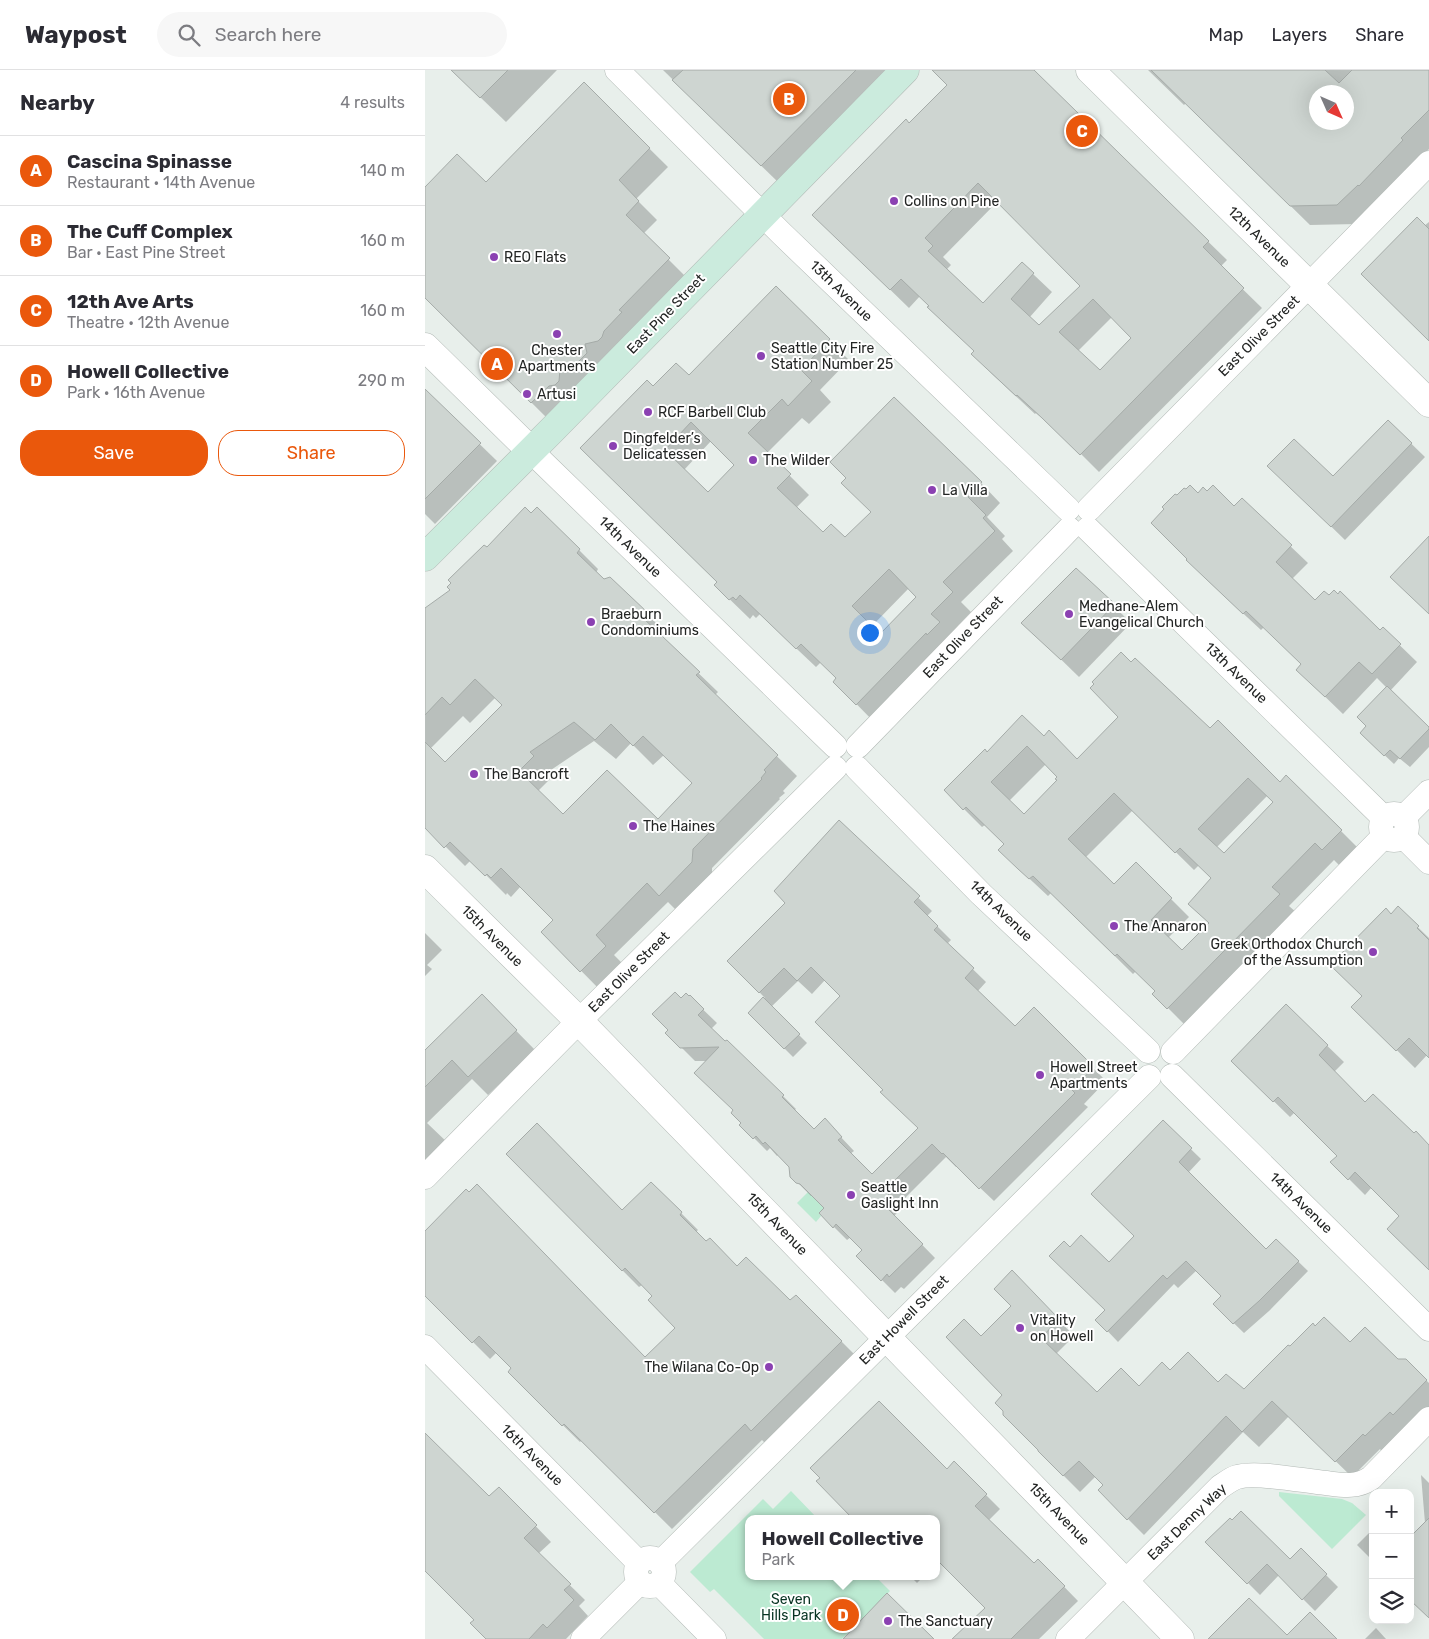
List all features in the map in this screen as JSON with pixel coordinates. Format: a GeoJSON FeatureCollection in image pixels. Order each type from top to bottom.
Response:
{"type":"FeatureCollection","features":[{"type":"Feature","properties":{"kind":"main road","name":"East Pine Street"},"geometry":{"type":"LineString","coordinates":[[425,557],[905,70]]}},
{"type":"Feature","properties":{"kind":"street","name":"13th Avenue"},"geometry":{"type":"LineString","coordinates":[[617,70],[763,215],[1079,519],[1429,862]]}},
{"type":"Feature","properties":{"kind":"street","name":"12th Avenue"},"geometry":{"type":"LineString","coordinates":[[1090,70],[1429,403]]}},
{"type":"Feature","properties":{"kind":"street","name":"East Olive Street"},"geometry":{"type":"LineString","coordinates":[[425,1177],[579,1021],[846,757],[1429,163]]}},
{"type":"Feature","properties":{"kind":"street","name":"14th Avenue"},"geometry":{"type":"LineString","coordinates":[[425,347],[846,757],[981,894],[1148,1051]]}},
{"type":"Feature","properties":{"kind":"street"},"geometry":{"type":"LineString","coordinates":[[1173,1052],[1429,792]]}},
{"type":"Feature","properties":{"kind":"street","name":"15th Avenue"},"geometry":{"type":"LineString","coordinates":[[425,869],[579,1021],[1180,1639]]}},
{"type":"Feature","properties":{"kind":"street"},"geometry":{"type":"LineString","coordinates":[[1164,1047],[1173,1052],[1178,1062],[1173,1076],[1166,1081],[1160,1082],[1149,1077],[1143,1067],[1148,1051],[1153,1048],[1164,1047]]}},
{"type":"Feature","properties":{"kind":"street","name":"14th Avenue"},"geometry":{"type":"LineString","coordinates":[[1173,1076],[1429,1329]]}},
{"type":"Feature","properties":{"kind":"street","name":"East Howell Street"},"geometry":{"type":"LineString","coordinates":[[583,1639],[1149,1077]]}},
{"type":"Feature","properties":{"kind":"street","name":"16th Avenue"},"geometry":{"type":"LineString","coordinates":[[425,1347],[714,1639]]}},
{"type":"Feature","properties":{"kind":"street","name":"East Denny Way"},"geometry":{"type":"LineString","coordinates":[[1067,1639],[1220,1487],[1228,1482],[1253,1475],[1346,1486],[1365,1482],[1429,1419]]}},
{"type":"Feature","properties":{"kind":"green space"},"geometry":{"type":"Polygon","coordinates":[[[814,1186],[824,1208],[819,1213],[821,1216],[816,1222],[797,1203],[814,1186]]]}},
{"type":"Feature","properties":{"kind":"green space","name":"Seven Hills Park"},"geometry":{"type":"Polygon","coordinates":[[[791,1491],[814,1515],[747,1515],[763,1499],[773,1509],[791,1491]]]}},
{"type":"Feature","properties":{"kind":"green space"},"geometry":{"type":"Polygon","coordinates":[[[1279,1492],[1342,1499],[1352,1503],[1366,1515],[1332,1549],[1279,1496],[1279,1492]]]}},
{"type":"Feature","properties":{"kind":"green space","name":"Seven Hills Park"},"geometry":{"type":"Polygon","coordinates":[[[745,1517],[745,1580],[879,1580],[890,1591],[842,1639],[764,1639],[714,1589],[710,1592],[690,1572],[745,1517]]]}},
{"type":"Feature","properties":{"kind":"building"},"geometry":{"type":"Polygon","coordinates":[[[451,70],[508,70],[480,98],[451,70]]]}},
{"type":"Feature","properties":{"kind":"building"},"geometry":{"type":"Polygon","coordinates":[[[683,70],[856,70],[761,166],[672,80],[683,70]]]}},
{"type":"Feature","properties":{"kind":"building"},"geometry":{"type":"Polygon","coordinates":[[[932,70],[1034,70],[1209,241],[1203,247],[1244,288],[1080,455],[971,354],[974,351],[927,307],[929,306],[901,279],[890,290],[812,215],[906,119],[909,123],[947,85],[932,70]],[[978,183],[925,238],[933,246],[928,251],[983,303],[1022,262],[1034,273],[1011,299],[1039,325],[1080,286],[978,183]],[[1093,299],[1059,332],[1100,370],[1131,338],[1093,299]]]}},
{"type":"Feature","properties":{"kind":"building"},"geometry":{"type":"Polygon","coordinates":[[[1151,70],[1325,70],[1339,83],[1352,70],[1429,70],[1429,110],[1401,138],[1403,140],[1359,186],[1337,205],[1290,206],[1151,70]]]}},
{"type":"Feature","properties":{"kind":"building"},"geometry":{"type":"Polygon","coordinates":[[[584,82],[650,148],[619,180],[639,201],[626,215],[670,258],[619,310],[622,312],[604,331],[602,337],[598,341],[585,344],[587,353],[572,368],[560,369],[559,381],[555,385],[549,386],[531,403],[425,298],[425,187],[457,154],[486,182],[584,82]]]}},
{"type":"Feature","properties":{"kind":"building"},"geometry":{"type":"Polygon","coordinates":[[[1417,217],[1429,229],[1429,341],[1361,274],[1417,217]]]}},
{"type":"Feature","properties":{"kind":"building"},"geometry":{"type":"Polygon","coordinates":[[[776,286],[830,339],[801,370],[812,381],[788,406],[782,399],[748,433],[791,474],[777,488],[823,532],[831,524],[845,537],[871,512],[841,483],[846,478],[830,462],[894,397],[982,482],[968,497],[986,515],[983,518],[995,531],[943,582],[953,592],[931,614],[940,622],[927,635],[926,633],[856,705],[833,682],[836,678],[801,644],[796,649],[740,595],[736,600],[733,597],[729,600],[714,585],[717,582],[580,448],[647,380],[653,386],[676,363],[689,375],[776,286]],[[691,422],[665,450],[708,492],[734,465],[691,422]],[[889,569],[852,606],[880,634],[916,597],[889,569]]]}},
{"type":"Feature","properties":{"kind":"building"},"geometry":{"type":"Polygon","coordinates":[[[425,389],[481,443],[425,499],[425,389]]]}},
{"type":"Feature","properties":{"kind":"building"},"geometry":{"type":"Polygon","coordinates":[[[1388,420],[1412,443],[1331,527],[1267,466],[1294,439],[1333,476],[1388,420]]]}},
{"type":"Feature","properties":{"kind":"building"},"geometry":{"type":"Polygon","coordinates":[[[1190,485],[1198,493],[1203,487],[1207,491],[1213,485],[1234,506],[1242,498],[1292,545],[1276,562],[1315,600],[1324,591],[1329,595],[1334,590],[1338,594],[1340,591],[1380,630],[1383,627],[1401,644],[1372,674],[1359,662],[1325,697],[1296,670],[1301,664],[1246,611],[1243,614],[1186,560],[1151,523],[1164,509],[1162,507],[1175,494],[1177,495],[1190,485]]]}},
{"type":"Feature","properties":{"kind":"building"},"geometry":{"type":"Polygon","coordinates":[[[525,507],[531,513],[537,507],[580,549],[577,553],[604,579],[610,577],[647,612],[643,618],[700,672],[696,675],[778,755],[764,770],[766,772],[762,779],[693,849],[692,862],[659,896],[647,883],[596,935],[606,946],[580,972],[541,932],[553,920],[501,868],[491,878],[487,874],[485,876],[450,842],[444,848],[425,828],[425,742],[445,762],[502,705],[475,679],[450,705],[442,697],[425,715],[425,608],[450,590],[447,587],[451,583],[448,580],[484,545],[487,547],[525,507]],[[574,722],[530,752],[534,756],[519,771],[563,814],[607,770],[658,819],[692,783],[643,736],[633,746],[611,724],[595,740],[574,722]]]}},
{"type":"Feature","properties":{"kind":"building"},"geometry":{"type":"Polygon","coordinates":[[[1429,536],[1429,614],[1390,577],[1429,536]]]}},
{"type":"Feature","properties":{"kind":"building","name":"Medhane-Alem Evangelical Church"},"geometry":{"type":"Polygon","coordinates":[[[1076,568],[1115,604],[1061,660],[1021,623],[1076,568]]]}},
{"type":"Feature","properties":{"kind":"building"},"geometry":{"type":"Polygon","coordinates":[[[1121,652],[1131,662],[1135,658],[1210,728],[1218,720],[1280,782],[1286,775],[1342,830],[1322,850],[1315,843],[1272,887],[1280,894],[1167,1009],[1152,994],[1155,991],[1117,954],[1115,956],[1033,876],[1029,879],[998,850],[1004,844],[966,807],[963,810],[944,790],[985,749],[987,752],[1022,715],[1044,736],[1049,730],[1077,759],[1118,717],[1090,688],[1094,684],[1092,682],[1121,652]],[[1027,746],[991,782],[1024,814],[1057,780],[1055,779],[1057,777],[1027,746]],[[1248,778],[1198,829],[1224,853],[1273,802],[1248,778]],[[1114,793],[1068,839],[1114,884],[1136,862],[1172,898],[1151,920],[1182,950],[1209,923],[1188,904],[1211,878],[1180,848],[1175,853],[1114,793]]]}},
{"type":"Feature","properties":{"kind":"building"},"geometry":{"type":"Polygon","coordinates":[[[1387,686],[1429,727],[1400,759],[1390,750],[1384,756],[1360,733],[1366,726],[1357,717],[1387,686]]]}},
{"type":"Feature","properties":{"kind":"building"},"geometry":{"type":"Polygon","coordinates":[[[839,820],[920,896],[914,902],[938,926],[934,930],[974,968],[965,978],[1015,1026],[1034,1007],[1094,1067],[1072,1090],[1075,1093],[979,1189],[932,1144],[893,1182],[886,1191],[889,1194],[881,1202],[923,1244],[889,1277],[887,1274],[881,1281],[856,1256],[862,1250],[836,1224],[833,1228],[819,1213],[824,1208],[800,1184],[790,1177],[789,1167],[765,1142],[763,1144],[756,1136],[753,1139],[739,1125],[741,1123],[731,1113],[733,1110],[694,1073],[719,1047],[680,1048],[665,1033],[668,1030],[652,1014],[675,992],[681,998],[686,993],[690,995],[704,1009],[698,1015],[784,1095],[782,1097],[814,1129],[825,1118],[842,1137],[838,1140],[872,1174],[918,1128],[880,1092],[883,1090],[815,1022],[840,996],[811,967],[797,981],[784,968],[759,993],[727,961],[785,903],[774,891],[839,820]]]}},
{"type":"Feature","properties":{"kind":"building"},"geometry":{"type":"Polygon","coordinates":[[[1398,906],[1419,926],[1417,928],[1429,940],[1429,1058],[1409,1038],[1396,1051],[1351,1007],[1362,996],[1330,965],[1386,908],[1391,914],[1398,906]]]}},
{"type":"Feature","properties":{"kind":"building"},"geometry":{"type":"Polygon","coordinates":[[[482,994],[517,1030],[468,1077],[452,1060],[425,1087],[425,1050],[482,994]]]}},
{"type":"Feature","properties":{"kind":"building"},"geometry":{"type":"Polygon","coordinates":[[[763,997],[800,1034],[784,1049],[748,1013],[763,997]]]}},
{"type":"Feature","properties":{"kind":"building"},"geometry":{"type":"Polygon","coordinates":[[[1286,1004],[1328,1045],[1319,1055],[1365,1102],[1373,1094],[1414,1133],[1416,1131],[1429,1145],[1429,1270],[1387,1229],[1399,1216],[1355,1172],[1348,1180],[1330,1162],[1337,1156],[1278,1097],[1273,1102],[1231,1061],[1286,1004]]]}},
{"type":"Feature","properties":{"kind":"building"},"geometry":{"type":"Polygon","coordinates":[[[1163,1120],[1192,1148],[1179,1162],[1266,1249],[1276,1239],[1299,1261],[1233,1324],[1213,1304],[1221,1296],[1186,1261],[1167,1279],[1163,1275],[1107,1332],[1095,1320],[1105,1310],[1049,1256],[1064,1241],[1070,1247],[1081,1235],[1109,1262],[1134,1236],[1091,1194],[1163,1120]]]}},
{"type":"Feature","properties":{"kind":"building"},"geometry":{"type":"Polygon","coordinates":[[[537,1123],[622,1210],[651,1182],[682,1212],[680,1215],[706,1241],[710,1238],[737,1266],[746,1257],[790,1300],[796,1295],[842,1341],[751,1431],[745,1424],[654,1513],[508,1372],[511,1368],[479,1336],[472,1343],[425,1296],[425,1231],[466,1189],[469,1192],[477,1184],[645,1357],[675,1328],[648,1300],[652,1296],[625,1268],[622,1271],[506,1154],[537,1123]]]}},
{"type":"Feature","properties":{"kind":"building"},"geometry":{"type":"Polygon","coordinates":[[[1012,1270],[1059,1319],[1041,1338],[1097,1392],[1121,1368],[1139,1386],[1162,1362],[1170,1370],[1188,1352],[1218,1382],[1226,1374],[1244,1389],[1288,1345],[1290,1346],[1313,1323],[1315,1326],[1324,1317],[1350,1342],[1365,1327],[1398,1359],[1406,1359],[1427,1380],[1393,1415],[1390,1412],[1365,1436],[1363,1434],[1335,1462],[1272,1401],[1242,1432],[1226,1416],[1127,1520],[1098,1490],[1103,1485],[1079,1461],[1063,1476],[1038,1451],[1003,1415],[1003,1411],[995,1403],[1002,1395],[946,1337],[964,1319],[981,1336],[1011,1306],[994,1289],[1012,1270]]]}},
{"type":"Feature","properties":{"kind":"building"},"geometry":{"type":"Polygon","coordinates":[[[879,1401],[947,1469],[954,1461],[987,1494],[975,1506],[1034,1563],[1038,1559],[1065,1586],[1011,1639],[952,1639],[985,1608],[940,1563],[940,1515],[849,1515],[816,1481],[820,1478],[810,1468],[879,1401]]]}},
{"type":"Feature","properties":{"kind":"building"},"geometry":{"type":"Polygon","coordinates":[[[425,1433],[489,1496],[499,1487],[537,1525],[524,1538],[571,1584],[564,1590],[574,1600],[547,1628],[543,1624],[529,1639],[486,1639],[470,1623],[474,1620],[425,1571],[425,1433]]]}},
{"type":"Feature","properties":{"kind":"building"},"geometry":{"type":"Polygon","coordinates":[[[1241,1511],[1290,1559],[1301,1548],[1327,1574],[1302,1600],[1267,1564],[1247,1584],[1205,1542],[1230,1518],[1232,1520],[1241,1511]]]}},
{"type":"Feature","properties":{"kind":"building"},"geometry":{"type":"Polygon","coordinates":[[[1429,1518],[1429,1618],[1414,1604],[1414,1533],[1429,1518]]]}},
{"type":"Feature","properties":{"kind":"building","name":"The Sanctuary"},"geometry":{"type":"Polygon","coordinates":[[[887,1593],[934,1639],[843,1639],[887,1593]]]}},
{"type":"Feature","properties":{"kind":"building"},"geometry":{"type":"Polygon","coordinates":[[[1249,1598],[1287,1635],[1310,1612],[1337,1639],[1208,1639],[1249,1598]]]}},
{"type":"Feature","properties":{"kind":"place","name":"The Cuff Complex"},"geometry":{"type":"Point","coordinates":[789,99]}},
{"type":"Feature","properties":{"kind":"place","name":"12th Ave Arts"},"geometry":{"type":"Point","coordinates":[1082,131]}},
{"type":"Feature","properties":{"kind":"place","name":"Collins on Pine"},"geometry":{"type":"Point","coordinates":[894,201]}},
{"type":"Feature","properties":{"kind":"place","name":"REO Flats"},"geometry":{"type":"Point","coordinates":[494,257]}},
{"type":"Feature","properties":{"kind":"place","name":"Chester Apartments"},"geometry":{"type":"Point","coordinates":[557,334]}},
{"type":"Feature","properties":{"kind":"place","name":"Seattle City Fire Station Number 25"},"geometry":{"type":"Point","coordinates":[761,356]}},
{"type":"Feature","properties":{"kind":"place","name":"Cascina Spinasse"},"geometry":{"type":"Point","coordinates":[497,364]}},
{"type":"Feature","properties":{"kind":"place","name":"Artusi"},"geometry":{"type":"Point","coordinates":[527,394]}},
{"type":"Feature","properties":{"kind":"place","name":"RCF Barbell Club"},"geometry":{"type":"Point","coordinates":[648,412]}},
{"type":"Feature","properties":{"kind":"place","name":"Dingfelder’s Delicatessen"},"geometry":{"type":"Point","coordinates":[613,446]}},
{"type":"Feature","properties":{"kind":"place","name":"The Wilder"},"geometry":{"type":"Point","coordinates":[753,460]}},
{"type":"Feature","properties":{"kind":"place","name":"La Villa"},"geometry":{"type":"Point","coordinates":[932,490]}},
{"type":"Feature","properties":{"kind":"place","name":"Medhane-Alem Evangelical Church"},"geometry":{"type":"Point","coordinates":[1069,614]}},
{"type":"Feature","properties":{"kind":"place","name":"Braeburn Condominiums"},"geometry":{"type":"Point","coordinates":[591,622]}},
{"type":"Feature","properties":{"kind":"place","name":"The Bancroft"},"geometry":{"type":"Point","coordinates":[474,774]}},
{"type":"Feature","properties":{"kind":"place","name":"The Haines"},"geometry":{"type":"Point","coordinates":[633,826]}},
{"type":"Feature","properties":{"kind":"place","name":"The Annaron"},"geometry":{"type":"Point","coordinates":[1114,926]}},
{"type":"Feature","properties":{"kind":"place","name":"Greek Orthodox Church of the Assumption"},"geometry":{"type":"Point","coordinates":[1373,952]}},
{"type":"Feature","properties":{"kind":"place","name":"Howell Street Apartments"},"geometry":{"type":"Point","coordinates":[1040,1075]}},
{"type":"Feature","properties":{"kind":"place","name":"Seattle Gaslight Inn"},"geometry":{"type":"Point","coordinates":[851,1195]}},
{"type":"Feature","properties":{"kind":"place","name":"Vitality on Howell"},"geometry":{"type":"Point","coordinates":[1020,1328]}},
{"type":"Feature","properties":{"kind":"place","name":"The Wilana Co-Op"},"geometry":{"type":"Point","coordinates":[769,1367]}},
{"type":"Feature","properties":{"kind":"place","name":"Howell Collective"},"geometry":{"type":"Point","coordinates":[843,1615]}},
{"type":"Feature","properties":{"kind":"place","name":"The Sanctuary"},"geometry":{"type":"Point","coordinates":[888,1621]}}]}
